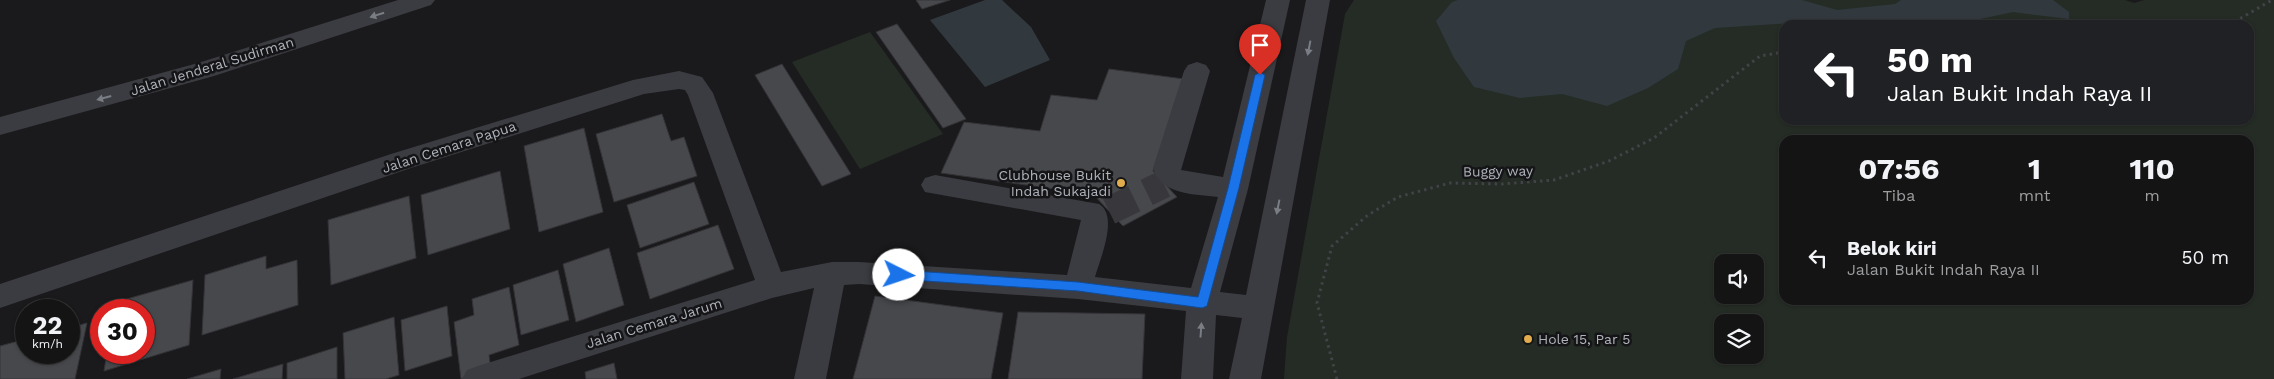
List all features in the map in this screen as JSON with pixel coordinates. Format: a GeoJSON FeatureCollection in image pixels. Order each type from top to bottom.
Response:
{"type":"FeatureCollection","features":[{"type":"Feature","properties":{"kind":"street","name":"Jalan Jenderal Sudirman"},"geometry":{"type":"LineString","coordinates":[[0,126],[205,70],[423,0]]}},
{"type":"Feature","properties":{"kind":"street"},"geometry":{"type":"LineString","coordinates":[[1197,379],[1202,303],[1234,188],[1278,0]]}},
{"type":"Feature","properties":{"kind":"street"},"geometry":{"type":"LineString","coordinates":[[1245,379],[1318,0]]}},
{"type":"Feature","properties":{"kind":"street"},"geometry":{"type":"LineString","coordinates":[[1197,71],[1167,168],[1168,181],[1234,188]]}},
{"type":"Feature","properties":{"kind":"street","name":"Jalan Cemara Papua"},"geometry":{"type":"LineString","coordinates":[[0,296],[402,161],[642,86],[661,81],[679,80],[693,83],[700,93],[772,286]]}},
{"type":"Feature","properties":{"kind":"street"},"geometry":{"type":"LineString","coordinates":[[935,185],[976,190],[1102,215],[1078,287]]}},
{"type":"Feature","properties":{"kind":"street"},"geometry":{"type":"LineString","coordinates":[[810,379],[832,273]]}},
{"type":"Feature","properties":{"kind":"street","name":"Jalan Cemara Jarum"},"geometry":{"type":"LineString","coordinates":[[478,379],[772,286],[806,277],[832,273],[859,273],[1078,287],[1202,303],[1259,308]]}},
{"type":"Feature","properties":{"kind":"path"},"geometry":{"type":"LineString","coordinates":[[2238,20],[2272,0]]}},
{"type":"Feature","properties":{"kind":"path","name":"Buggy way"},"geometry":{"type":"LineString","coordinates":[[1337,379],[1316,303],[1332,246],[1368,215],[1398,197],[1450,183],[1502,184],[1554,180],[1609,161],[1654,138],[1760,56],[1779,53]]}},
{"type":"Feature","properties":{"kind":"shaded area"},"geometry":{"type":"Polygon","coordinates":[[[985,0],[1002,0],[1031,27],[1050,60],[985,87],[930,20],[985,0]]]}},
{"type":"Feature","properties":{"kind":"shaded area"},"geometry":{"type":"Polygon","coordinates":[[[1354,0],[2125,0],[2134,3],[2144,0],[2274,0],[2274,379],[1284,379],[1287,337],[1345,14],[1354,0]]]}},
{"type":"Feature","properties":{"kind":"shaded area"},"geometry":{"type":"Polygon","coordinates":[[[1458,0],[1802,0],[1837,10],[1895,4],[1901,0],[2053,0],[2069,12],[2069,19],[2013,12],[1973,20],[1779,20],[1779,24],[1715,28],[1686,41],[1678,69],[1648,88],[1607,106],[1562,94],[1520,98],[1474,87],[1454,58],[1436,21],[1452,2],[1458,0]]]}},
{"type":"Feature","properties":{"kind":"shaded area"},"geometry":{"type":"Polygon","coordinates":[[[870,32],[943,134],[860,169],[792,62],[870,32]]]}},
{"type":"Feature","properties":{"kind":"building"},"geometry":{"type":"Polygon","coordinates":[[[916,0],[950,0],[922,9],[916,0]]]}},
{"type":"Feature","properties":{"kind":"building"},"geometry":{"type":"Polygon","coordinates":[[[897,24],[966,119],[943,128],[876,32],[897,24]]]}},
{"type":"Feature","properties":{"kind":"building"},"geometry":{"type":"Polygon","coordinates":[[[782,64],[851,174],[822,186],[755,75],[782,64]]]}},
{"type":"Feature","properties":{"kind":"building"},"geometry":{"type":"Polygon","coordinates":[[[1109,69],[1184,79],[1153,171],[1177,197],[1123,226],[1092,193],[941,173],[964,122],[1040,131],[1051,95],[1097,100],[1109,69]]]}},
{"type":"Feature","properties":{"kind":"building"},"geometry":{"type":"Polygon","coordinates":[[[662,114],[671,141],[684,137],[697,176],[614,202],[596,134],[662,114]]]}},
{"type":"Feature","properties":{"kind":"building"},"geometry":{"type":"Polygon","coordinates":[[[584,128],[603,212],[539,232],[524,146],[584,128]]]}},
{"type":"Feature","properties":{"kind":"building"},"geometry":{"type":"Polygon","coordinates":[[[500,171],[510,229],[428,255],[421,195],[500,171]]]}},
{"type":"Feature","properties":{"kind":"building"},"geometry":{"type":"Polygon","coordinates":[[[694,182],[709,224],[640,248],[627,205],[694,182]]]}},
{"type":"Feature","properties":{"kind":"building"},"geometry":{"type":"Polygon","coordinates":[[[409,196],[416,258],[331,285],[328,220],[409,196]]]}},
{"type":"Feature","properties":{"kind":"building"},"geometry":{"type":"Polygon","coordinates":[[[718,225],[734,269],[650,299],[637,253],[718,225]]]}},
{"type":"Feature","properties":{"kind":"building"},"geometry":{"type":"Polygon","coordinates":[[[609,248],[624,305],[576,322],[563,264],[609,248]]]}},
{"type":"Feature","properties":{"kind":"building"},"geometry":{"type":"Polygon","coordinates":[[[266,256],[266,269],[297,260],[298,305],[202,335],[205,275],[266,256]]]}},
{"type":"Feature","properties":{"kind":"building"},"geometry":{"type":"Polygon","coordinates":[[[558,270],[569,320],[521,335],[513,285],[558,270]]]}},
{"type":"Feature","properties":{"kind":"building"},"geometry":{"type":"Polygon","coordinates":[[[193,280],[189,345],[155,355],[155,299],[127,299],[193,280]]]}},
{"type":"Feature","properties":{"kind":"building"},"geometry":{"type":"Polygon","coordinates":[[[509,287],[519,345],[489,355],[491,371],[461,379],[454,322],[474,315],[472,299],[509,287]]]}},
{"type":"Feature","properties":{"kind":"building"},"geometry":{"type":"Polygon","coordinates":[[[875,296],[1003,313],[991,379],[853,379],[875,296]]]}},
{"type":"Feature","properties":{"kind":"building"},"geometry":{"type":"Polygon","coordinates":[[[447,306],[452,356],[405,371],[401,320],[447,306]]]}},
{"type":"Feature","properties":{"kind":"building"},"geometry":{"type":"Polygon","coordinates":[[[1018,312],[1145,314],[1142,379],[1008,379],[1018,312]]]}},
{"type":"Feature","properties":{"kind":"building"},"geometry":{"type":"Polygon","coordinates":[[[394,317],[399,375],[386,379],[345,379],[343,333],[394,317]]]}},
{"type":"Feature","properties":{"kind":"building"},"geometry":{"type":"Polygon","coordinates":[[[87,323],[80,356],[80,325],[87,323]]]}},
{"type":"Feature","properties":{"kind":"building"},"geometry":{"type":"Polygon","coordinates":[[[15,342],[15,364],[78,364],[75,379],[0,379],[0,346],[15,342]]]}},
{"type":"Feature","properties":{"kind":"building"},"geometry":{"type":"Polygon","coordinates":[[[337,347],[337,379],[287,379],[287,363],[337,347]]]}},
{"type":"Feature","properties":{"kind":"building"},"geometry":{"type":"Polygon","coordinates":[[[614,363],[617,379],[586,379],[585,372],[614,363]]]}},
{"type":"Feature","properties":{"kind":"building"},"geometry":{"type":"Polygon","coordinates":[[[105,364],[127,364],[104,371],[105,364]]]}},
{"type":"Feature","properties":{"kind":"building"},"geometry":{"type":"Polygon","coordinates":[[[283,364],[282,379],[233,379],[283,364]]]}},
{"type":"Feature","properties":{"kind":"building"},"geometry":{"type":"Polygon","coordinates":[[[221,369],[220,379],[187,379],[221,369]]]}},
{"type":"Feature","properties":{"kind":"tunnel"},"geometry":{"type":"LineString","coordinates":[[1109,211],[1164,184]]}},
{"type":"Feature","properties":{"kind":"place","name":"Clubhouse Bukit Indah Sukajadi"},"geometry":{"type":"Point","coordinates":[1121,183]}},
{"type":"Feature","properties":{"kind":"place","name":"Hole 15, Par 5"},"geometry":{"type":"Point","coordinates":[1528,339]}},
{"type":"Feature","properties":{"kind":"route"},"geometry":{"type":"LineString","coordinates":[[899,275],[1078,287],[1202,303],[1234,188],[1260,75]]}}]}
